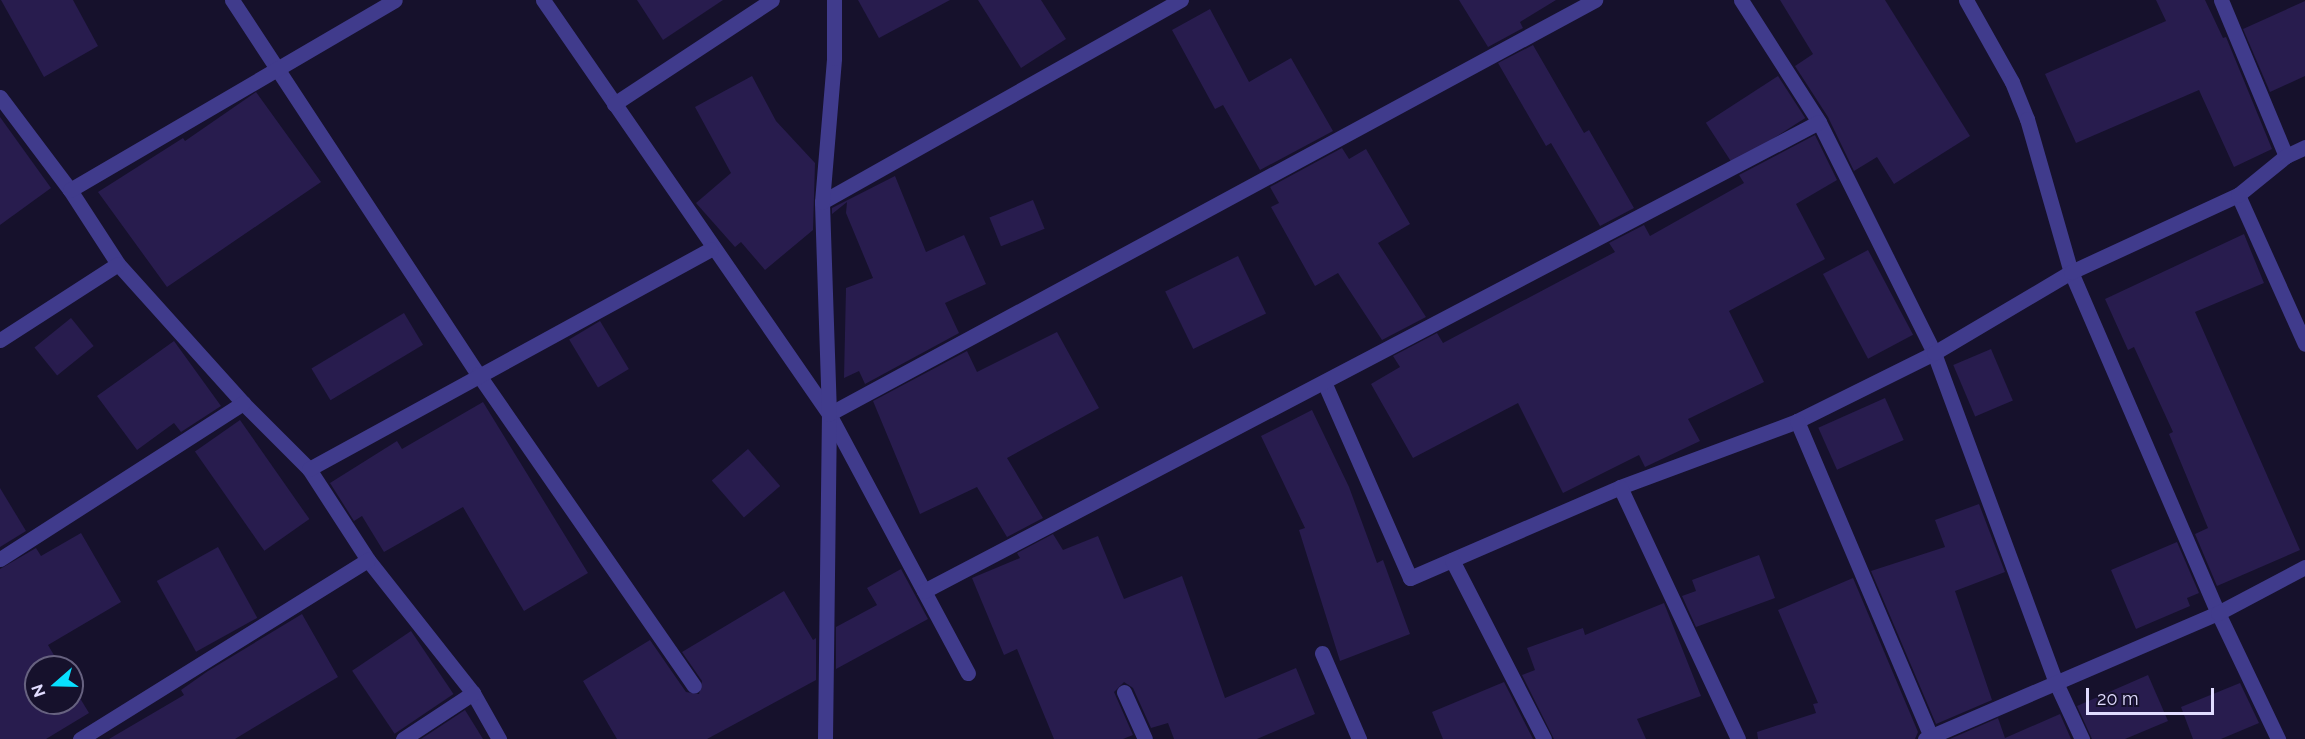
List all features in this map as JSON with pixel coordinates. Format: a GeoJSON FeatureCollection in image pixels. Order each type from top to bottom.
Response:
{"type":"FeatureCollection","features":[{"type":"Feature","properties":{"kind":"street"},"geometry":{"type":"LineString","coordinates":[[232,0],[477,374],[694,686]]}},
{"type":"Feature","properties":{"kind":"street"},"geometry":{"type":"LineString","coordinates":[[70,190],[395,0]]}},
{"type":"Feature","properties":{"kind":"street"},"geometry":{"type":"LineString","coordinates":[[543,0],[711,249],[829,414],[968,673]]}},
{"type":"Feature","properties":{"kind":"street"},"geometry":{"type":"LineString","coordinates":[[614,104],[772,0]]}},
{"type":"Feature","properties":{"kind":"street"},"geometry":{"type":"LineString","coordinates":[[825,739],[829,414],[822,202],[834,58],[834,0]]}},
{"type":"Feature","properties":{"kind":"street"},"geometry":{"type":"LineString","coordinates":[[822,202],[1181,0]]}},
{"type":"Feature","properties":{"kind":"street"},"geometry":{"type":"LineString","coordinates":[[829,414],[1595,0]]}},
{"type":"Feature","properties":{"kind":"street"},"geometry":{"type":"LineString","coordinates":[[1741,0],[1819,122],[1934,352],[2056,685],[2082,739]]}},
{"type":"Feature","properties":{"kind":"street"},"geometry":{"type":"LineString","coordinates":[[1966,0],[2012,82],[2027,119],[2071,272],[2218,612],[2278,739]]}},
{"type":"Feature","properties":{"kind":"street"},"geometry":{"type":"LineString","coordinates":[[2222,0],[2286,156]]}},
{"type":"Feature","properties":{"kind":"street"},"geometry":{"type":"LineString","coordinates":[[0,97],[70,190],[118,264],[243,403],[309,469],[368,560],[473,693],[499,739]]}},
{"type":"Feature","properties":{"kind":"street"},"geometry":{"type":"LineString","coordinates":[[924,591],[1819,122]]}},
{"type":"Feature","properties":{"kind":"street"},"geometry":{"type":"LineString","coordinates":[[1324,382],[1410,578],[1620,487],[1797,421],[1934,352],[2071,272],[2238,195],[2286,156],[2305,147]]}},
{"type":"Feature","properties":{"kind":"street"},"geometry":{"type":"LineString","coordinates":[[2238,195],[2305,344]]}},
{"type":"Feature","properties":{"kind":"street"},"geometry":{"type":"LineString","coordinates":[[309,469],[477,374],[711,249]]}},
{"type":"Feature","properties":{"kind":"street"},"geometry":{"type":"LineString","coordinates":[[0,340],[118,264]]}},
{"type":"Feature","properties":{"kind":"street"},"geometry":{"type":"LineString","coordinates":[[0,560],[243,403]]}},
{"type":"Feature","properties":{"kind":"street"},"geometry":{"type":"LineString","coordinates":[[1797,421],[1930,738],[2056,685],[2218,612],[2305,567]]}},
{"type":"Feature","properties":{"kind":"street"},"geometry":{"type":"LineString","coordinates":[[1620,487],[1738,739]]}},
{"type":"Feature","properties":{"kind":"street"},"geometry":{"type":"LineString","coordinates":[[80,739],[368,560]]}},
{"type":"Feature","properties":{"kind":"street"},"geometry":{"type":"LineString","coordinates":[[1452,560],[1544,739]]}},
{"type":"Feature","properties":{"kind":"street"},"geometry":{"type":"LineString","coordinates":[[1322,653],[1359,739]]}},
{"type":"Feature","properties":{"kind":"street"},"geometry":{"type":"LineString","coordinates":[[1124,692],[1145,739]]}},
{"type":"Feature","properties":{"kind":"street"},"geometry":{"type":"LineString","coordinates":[[403,739],[473,693]]}},
{"type":"Feature","properties":{"kind":"building"},"geometry":{"type":"Polygon","coordinates":[[[1,0],[73,0],[98,46],[44,77],[1,0]]]}},
{"type":"Feature","properties":{"kind":"building"},"geometry":{"type":"Polygon","coordinates":[[[637,0],[723,0],[663,40],[637,0]]]}},
{"type":"Feature","properties":{"kind":"building"},"geometry":{"type":"Polygon","coordinates":[[[858,0],[950,0],[879,38],[858,0]]]}},
{"type":"Feature","properties":{"kind":"building"},"geometry":{"type":"Polygon","coordinates":[[[978,0],[1041,0],[1066,39],[1021,68],[978,0]]]}},
{"type":"Feature","properties":{"kind":"building"},"geometry":{"type":"Polygon","coordinates":[[[1459,0],[1556,0],[1520,22],[1523,28],[1488,47],[1459,0]]]}},
{"type":"Feature","properties":{"kind":"building"},"geometry":{"type":"Polygon","coordinates":[[[1780,0],[1885,0],[1970,136],[1894,184],[1877,157],[1854,171],[1828,117],[1795,66],[1813,54],[1780,0]]]}},
{"type":"Feature","properties":{"kind":"building"},"geometry":{"type":"Polygon","coordinates":[[[2156,0],[2205,0],[2223,38],[2226,37],[2272,149],[2234,167],[2199,90],[2076,143],[2045,74],[2166,21],[2156,0]]]}},
{"type":"Feature","properties":{"kind":"building"},"geometry":{"type":"Polygon","coordinates":[[[2305,1],[2305,76],[2270,92],[2243,29],[2305,1]]]}},
{"type":"Feature","properties":{"kind":"building"},"geometry":{"type":"Polygon","coordinates":[[[1210,9],[1249,82],[1291,58],[1333,131],[1260,170],[1223,105],[1215,109],[1172,30],[1210,9]]]}},
{"type":"Feature","properties":{"kind":"building"},"geometry":{"type":"Polygon","coordinates":[[[1533,45],[1584,133],[1589,130],[1634,208],[1600,226],[1551,143],[1546,146],[1498,63],[1533,45]]]}},
{"type":"Feature","properties":{"kind":"building"},"geometry":{"type":"Polygon","coordinates":[[[752,76],[776,121],[815,163],[813,230],[765,270],[741,242],[735,247],[696,203],[731,173],[695,107],[752,76]]]}},
{"type":"Feature","properties":{"kind":"building"},"geometry":{"type":"Polygon","coordinates":[[[1778,76],[1805,118],[1733,165],[1706,123],[1778,76]]]}},
{"type":"Feature","properties":{"kind":"building"},"geometry":{"type":"Polygon","coordinates":[[[256,92],[321,182],[167,287],[98,192],[183,138],[185,141],[256,92]]]}},
{"type":"Feature","properties":{"kind":"building"},"geometry":{"type":"Polygon","coordinates":[[[0,117],[51,188],[0,225],[0,117]]]}},
{"type":"Feature","properties":{"kind":"building"},"geometry":{"type":"Polygon","coordinates":[[[1815,135],[1837,180],[1796,204],[1825,259],[1729,311],[1764,382],[1688,419],[1700,441],[1645,467],[1639,455],[1563,493],[1518,403],[1413,458],[1371,384],[1400,367],[1393,356],[1437,333],[1443,343],[1615,252],[1609,243],[1644,225],[1650,236],[1744,183],[1739,175],[1815,135]]]}},
{"type":"Feature","properties":{"kind":"building"},"geometry":{"type":"Polygon","coordinates":[[[1342,148],[1349,159],[1366,149],[1410,224],[1378,243],[1426,317],[1382,340],[1338,273],[1315,286],[1271,207],[1279,203],[1270,187],[1342,148]]]}},
{"type":"Feature","properties":{"kind":"building"},"geometry":{"type":"Polygon","coordinates":[[[895,176],[926,252],[964,235],[986,284],[945,303],[959,333],[865,384],[859,371],[844,378],[846,288],[873,278],[846,213],[847,202],[832,214],[832,208],[895,176]]]}},
{"type":"Feature","properties":{"kind":"building"},"geometry":{"type":"Polygon","coordinates":[[[1033,200],[1045,229],[1001,246],[989,218],[1033,200]]]}},
{"type":"Feature","properties":{"kind":"building"},"geometry":{"type":"Polygon","coordinates":[[[2244,234],[2264,283],[2195,312],[2300,550],[2217,586],[2195,534],[2208,528],[2169,434],[2173,432],[2134,347],[2128,350],[2105,299],[2244,234]]]}},
{"type":"Feature","properties":{"kind":"building"},"geometry":{"type":"Polygon","coordinates":[[[1868,250],[1913,335],[1868,359],[1823,274],[1868,250]]]}},
{"type":"Feature","properties":{"kind":"building"},"geometry":{"type":"Polygon","coordinates":[[[1238,256],[1266,314],[1193,349],[1165,292],[1238,256]]]}},
{"type":"Feature","properties":{"kind":"building"},"geometry":{"type":"Polygon","coordinates":[[[404,313],[423,345],[330,400],[311,369],[404,313]]]}},
{"type":"Feature","properties":{"kind":"building"},"geometry":{"type":"Polygon","coordinates":[[[71,318],[94,346],[57,376],[34,348],[71,318]]]}},
{"type":"Feature","properties":{"kind":"building"},"geometry":{"type":"Polygon","coordinates":[[[600,321],[629,369],[598,388],[569,340],[600,321]]]}},
{"type":"Feature","properties":{"kind":"building"},"geometry":{"type":"Polygon","coordinates":[[[1057,332],[1099,408],[1007,458],[1043,518],[1007,537],[977,487],[920,514],[873,401],[967,351],[977,372],[1057,332]]]}},
{"type":"Feature","properties":{"kind":"building"},"geometry":{"type":"Polygon","coordinates":[[[174,341],[221,406],[181,432],[174,423],[137,450],[97,396],[174,341]]]}},
{"type":"Feature","properties":{"kind":"building"},"geometry":{"type":"Polygon","coordinates":[[[1991,349],[2013,401],[1975,417],[1953,365],[1991,349]]]}},
{"type":"Feature","properties":{"kind":"building"},"geometry":{"type":"Polygon","coordinates":[[[1885,398],[1904,440],[1837,470],[1818,428],[1885,398]]]}},
{"type":"Feature","properties":{"kind":"building"},"geometry":{"type":"Polygon","coordinates":[[[483,402],[588,573],[524,611],[463,507],[384,552],[362,516],[354,521],[330,483],[397,441],[402,449],[483,402]]]}},
{"type":"Feature","properties":{"kind":"building"},"geometry":{"type":"Polygon","coordinates":[[[1312,410],[1349,487],[1377,563],[1383,560],[1410,634],[1340,661],[1299,530],[1305,528],[1261,436],[1312,410]]]}},
{"type":"Feature","properties":{"kind":"building"},"geometry":{"type":"Polygon","coordinates":[[[240,420],[309,519],[264,551],[195,452],[240,420]]]}},
{"type":"Feature","properties":{"kind":"building"},"geometry":{"type":"Polygon","coordinates":[[[748,449],[780,486],[744,517],[712,480],[748,449]]]}},
{"type":"Feature","properties":{"kind":"building"},"geometry":{"type":"Polygon","coordinates":[[[0,488],[26,531],[0,547],[0,488]]]}},
{"type":"Feature","properties":{"kind":"building"},"geometry":{"type":"Polygon","coordinates":[[[1979,504],[2005,572],[1955,591],[1992,700],[1936,724],[1871,571],[1945,547],[1935,520],[1979,504]]]}},
{"type":"Feature","properties":{"kind":"building"},"geometry":{"type":"Polygon","coordinates":[[[81,533],[121,602],[48,645],[54,655],[24,655],[24,715],[84,715],[84,705],[89,713],[46,739],[0,739],[0,569],[36,548],[41,556],[81,533]]]}},
{"type":"Feature","properties":{"kind":"building"},"geometry":{"type":"Polygon","coordinates":[[[1053,534],[1063,550],[1098,536],[1124,599],[1182,576],[1225,698],[1296,668],[1315,714],[1257,739],[1174,739],[1168,723],[1151,728],[1133,688],[1124,682],[1114,692],[1133,735],[1123,739],[1054,739],[1017,649],[1004,655],[972,578],[1020,558],[1017,553],[1053,534]]]}},
{"type":"Feature","properties":{"kind":"building"},"geometry":{"type":"Polygon","coordinates":[[[2177,542],[2199,593],[2187,598],[2190,606],[2136,629],[2111,570],[2177,542]]]}},
{"type":"Feature","properties":{"kind":"building"},"geometry":{"type":"Polygon","coordinates":[[[218,547],[257,618],[196,652],[157,581],[218,547]]]}},
{"type":"Feature","properties":{"kind":"building"},"geometry":{"type":"Polygon","coordinates":[[[1759,555],[1775,598],[1696,627],[1682,596],[1696,591],[1692,580],[1759,555]]]}},
{"type":"Feature","properties":{"kind":"building"},"geometry":{"type":"Polygon","coordinates":[[[901,569],[928,619],[836,669],[836,627],[877,605],[867,588],[901,569]]]}},
{"type":"Feature","properties":{"kind":"building"},"geometry":{"type":"Polygon","coordinates":[[[1853,578],[1918,732],[1915,739],[1758,739],[1757,732],[1816,713],[1813,704],[1818,703],[1778,610],[1853,578]]]}},
{"type":"Feature","properties":{"kind":"building"},"geometry":{"type":"Polygon","coordinates":[[[784,591],[813,640],[816,638],[816,680],[707,739],[617,739],[583,681],[650,640],[686,692],[699,694],[702,681],[682,652],[784,591]]]}},
{"type":"Feature","properties":{"kind":"building"},"geometry":{"type":"Polygon","coordinates":[[[1664,603],[1701,696],[1637,719],[1646,739],[1554,739],[1522,675],[1535,670],[1527,648],[1583,628],[1585,635],[1664,603]]]}},
{"type":"Feature","properties":{"kind":"building"},"geometry":{"type":"Polygon","coordinates":[[[302,614],[338,677],[235,739],[109,739],[184,695],[181,690],[208,671],[302,614]]]}},
{"type":"Feature","properties":{"kind":"building"},"geometry":{"type":"Polygon","coordinates":[[[411,631],[453,694],[395,734],[352,671],[411,631]]]}},
{"type":"Feature","properties":{"kind":"building"},"geometry":{"type":"Polygon","coordinates":[[[2148,675],[2168,721],[2125,739],[2092,739],[2077,706],[2148,675]]]}},
{"type":"Feature","properties":{"kind":"building"},"geometry":{"type":"Polygon","coordinates":[[[1504,682],[1533,739],[1443,739],[1432,712],[1504,682]]]}},
{"type":"Feature","properties":{"kind":"building"},"geometry":{"type":"Polygon","coordinates":[[[2240,683],[2259,723],[2221,739],[2193,739],[2181,707],[2240,683]]]}},
{"type":"Feature","properties":{"kind":"building"},"geometry":{"type":"Polygon","coordinates":[[[465,710],[483,739],[421,739],[465,710]]]}},
{"type":"Feature","properties":{"kind":"building"},"geometry":{"type":"Polygon","coordinates":[[[2060,714],[2071,739],[1950,739],[1998,718],[2005,738],[2060,714]]]}}]}
